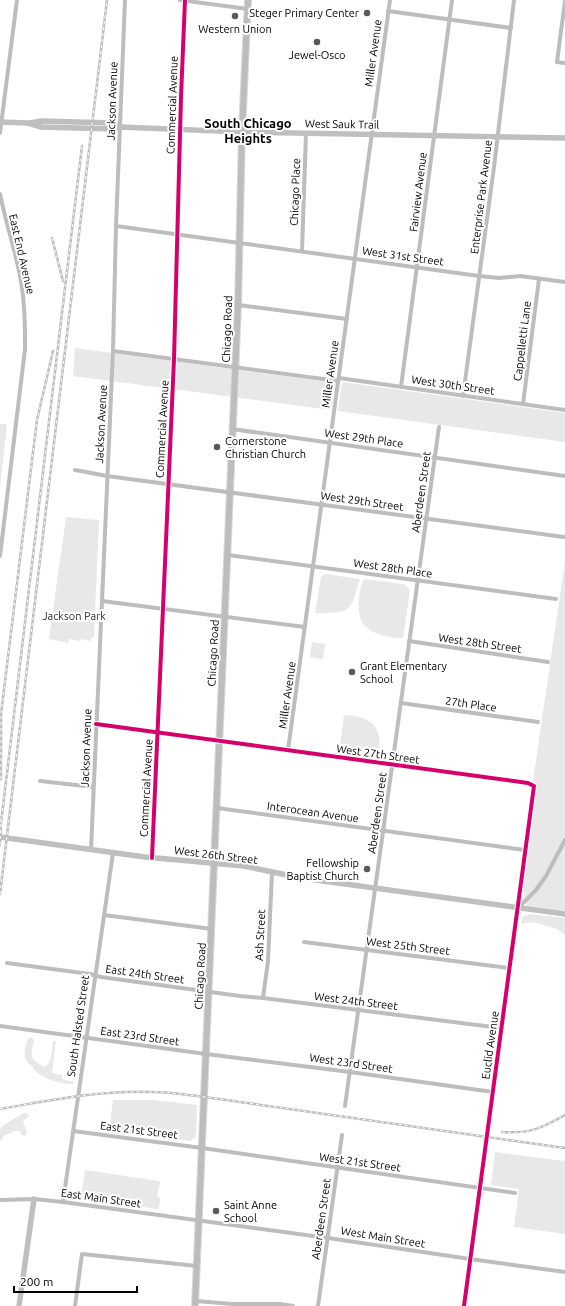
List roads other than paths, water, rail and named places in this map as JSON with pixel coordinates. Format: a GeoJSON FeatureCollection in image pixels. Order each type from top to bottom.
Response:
{"type":"FeatureCollection","features":[{"type":"Feature","properties":{"kind":"main road","name":"Chicago Road"},"geometry":{"type":"LineString","coordinates":[[195,1303],[218,808],[232,428],[236,367],[242,132],[248,0]]}},
{"type":"Feature","properties":{"kind":"street"},"geometry":{"type":"LineString","coordinates":[[0,133],[17,0]]}},
{"type":"Feature","properties":{"kind":"street","name":"Jackson Avenue"},"geometry":{"type":"LineString","coordinates":[[91,850],[113,351],[116,226],[125,0]]}},
{"type":"Feature","properties":{"kind":"street"},"geometry":{"type":"LineString","coordinates":[[180,0],[248,9]]}},
{"type":"Feature","properties":{"kind":"street","name":"Commercial Avenue"},"geometry":{"type":"LineString","coordinates":[[152,858],[174,359],[185,0]]}},
{"type":"Feature","properties":{"kind":"street","name":"Miller Avenue"},"geometry":{"type":"LineString","coordinates":[[288,750],[390,0]]}},
{"type":"Feature","properties":{"kind":"street","name":"Fairview Avenue"},"geometry":{"type":"LineString","coordinates":[[401,387],[452,0]]}},
{"type":"Feature","properties":{"kind":"street","name":"Enterprise Park Avenue"},"geometry":{"type":"LineString","coordinates":[[463,396],[514,0]]}},
{"type":"Feature","properties":{"kind":"street"},"geometry":{"type":"LineString","coordinates":[[565,1],[557,62],[565,63]]}},
{"type":"Feature","properties":{"kind":"street"},"geometry":{"type":"LineString","coordinates":[[388,11],[511,28]]}},
{"type":"Feature","properties":{"kind":"street","name":"West Sauk Trail"},"geometry":{"type":"LineString","coordinates":[[1,122],[28,123],[41,127],[92,126],[114,129],[120,127],[242,132],[434,135],[497,138],[565,138]]}},
{"type":"Feature","properties":{"kind":"street","name":"Chicago Place"},"geometry":{"type":"LineString","coordinates":[[302,251],[306,133]]}},
{"type":"Feature","properties":{"kind":"street","name":"East End Avenue"},"geometry":{"type":"LineString","coordinates":[[0,194],[21,280],[25,314],[25,349],[0,556]]}},
{"type":"Feature","properties":{"kind":"street","name":"West 31st Street"},"geometry":{"type":"LineString","coordinates":[[116,226],[479,276],[499,278],[520,276],[565,282]]}},
{"type":"Feature","properties":{"kind":"street","name":"Cappelletti Lane"},"geometry":{"type":"LineString","coordinates":[[523,404],[539,279]]}},
{"type":"Feature","properties":{"kind":"street"},"geometry":{"type":"LineString","coordinates":[[238,305],[347,319]]}},
{"type":"Feature","properties":{"kind":"street","name":"West 30th Street"},"geometry":{"type":"LineString","coordinates":[[113,351],[401,387],[565,410]]}},
{"type":"Feature","properties":{"kind":"street","name":"Aberdeen Street"},"geometry":{"type":"LineString","coordinates":[[345,1106],[439,427]]}},
{"type":"Feature","properties":{"kind":"street","name":"West 29th Place"},"geometry":{"type":"LineString","coordinates":[[232,428],[565,476]]}},
{"type":"Feature","properties":{"kind":"street","name":"West 29th Street"},"geometry":{"type":"LineString","coordinates":[[75,470],[107,476],[564,537]]}},
{"type":"Feature","properties":{"kind":"street","name":"West 28th Place"},"geometry":{"type":"LineString","coordinates":[[228,555],[556,600]]}},
{"type":"Feature","properties":{"kind":"street"},"geometry":{"type":"LineString","coordinates":[[102,601],[305,627]]}},
{"type":"Feature","properties":{"kind":"street","name":"West 28th Street"},"geometry":{"type":"LineString","coordinates":[[409,641],[548,662]]}},
{"type":"Feature","properties":{"kind":"street","name":"27th Place"},"geometry":{"type":"LineString","coordinates":[[401,703],[538,722]]}},
{"type":"Feature","properties":{"kind":"street","name":"West 27th Street"},"geometry":{"type":"LineString","coordinates":[[96,724],[528,783],[534,786]]}},
{"type":"Feature","properties":{"kind":"street"},"geometry":{"type":"LineString","coordinates":[[40,781],[93,787]]}},
{"type":"Feature","properties":{"kind":"street","name":"Euclid Avenue"},"geometry":{"type":"LineString","coordinates":[[464,1306],[534,786]]}},
{"type":"Feature","properties":{"kind":"street","name":"Interocean Avenue"},"geometry":{"type":"LineString","coordinates":[[218,808],[525,850]]}},
{"type":"Feature","properties":{"kind":"street","name":"West 26th Street"},"geometry":{"type":"LineString","coordinates":[[0,838],[152,858],[244,866],[301,878],[565,914]]}},
{"type":"Feature","properties":{"kind":"street"},"geometry":{"type":"LineString","coordinates":[[517,908],[536,890],[546,876],[565,840]]}},
{"type":"Feature","properties":{"kind":"street","name":"South Halsted Street"},"geometry":{"type":"LineString","coordinates":[[64,1202],[113,853]]}},
{"type":"Feature","properties":{"kind":"street","name":"Ash Street"},"geometry":{"type":"LineString","coordinates":[[263,998],[268,961],[272,872]]}},
{"type":"Feature","properties":{"kind":"street"},"geometry":{"type":"LineString","coordinates":[[104,914],[212,929]]}},
{"type":"Feature","properties":{"kind":"street","name":"West 25th Street"},"geometry":{"type":"LineString","coordinates":[[304,942],[509,968]]}},
{"type":"Feature","properties":{"kind":"street","name":"East 24th Street"},"geometry":{"type":"LineString","coordinates":[[7,964],[209,992]]}},
{"type":"Feature","properties":{"kind":"street","name":"West 24th Street"},"geometry":{"type":"LineString","coordinates":[[209,992],[501,1028]]}},
{"type":"Feature","properties":{"kind":"street","name":"East 23rd Street"},"geometry":{"type":"LineString","coordinates":[[0,1026],[206,1054]]}},
{"type":"Feature","properties":{"kind":"street","name":"West 23rd Street"},"geometry":{"type":"LineString","coordinates":[[206,1054],[493,1092]]}},
{"type":"Feature","properties":{"kind":"street","name":"East 21st Street"},"geometry":{"type":"LineString","coordinates":[[73,1131],[202,1148]]}},
{"type":"Feature","properties":{"kind":"street","name":"Aberdeen Street"},"geometry":{"type":"LineString","coordinates":[[318,1306],[342,1135]]}},
{"type":"Feature","properties":{"kind":"street","name":"West 21st Street"},"geometry":{"type":"LineString","coordinates":[[202,1148],[515,1193]]}},
{"type":"Feature","properties":{"kind":"street"},"geometry":{"type":"LineString","coordinates":[[19,1306],[34,1199]]}},
{"type":"Feature","properties":{"kind":"street","name":"East Main Street"},"geometry":{"type":"LineString","coordinates":[[0,1200],[34,1199],[64,1202],[199,1220]]}},
{"type":"Feature","properties":{"kind":"street","name":"West Main Street"},"geometry":{"type":"LineString","coordinates":[[199,1220],[565,1272]]}},
{"type":"Feature","properties":{"kind":"street"},"geometry":{"type":"LineString","coordinates":[[75,1306],[82,1254],[197,1266]]}},
{"type":"Feature","properties":{"kind":"street"},"geometry":{"type":"LineString","coordinates":[[195,1303],[280,1304],[293,1306]]}},
{"type":"Feature","properties":{"kind":"railway"},"geometry":{"type":"LineString","coordinates":[[0,894],[107,0]]}},
{"type":"Feature","properties":{"kind":"railway"},"geometry":{"type":"LineString","coordinates":[[1,823],[82,146]]}},
{"type":"Feature","properties":{"kind":"railway"},"geometry":{"type":"LineString","coordinates":[[52,238],[63,281]]}},
{"type":"Feature","properties":{"kind":"railway"},"geometry":{"type":"LineString","coordinates":[[1,779],[1,714],[37,420],[53,351]]}},
{"type":"Feature","properties":{"kind":"railway"},"geometry":{"type":"LineString","coordinates":[[0,845],[1,817]]}},
{"type":"Feature","properties":{"kind":"railway"},"geometry":{"type":"LineString","coordinates":[[0,1109],[95,1094],[166,1092],[565,1148]]}},
{"type":"Feature","properties":{"kind":"railway"},"geometry":{"type":"LineString","coordinates":[[502,1132],[528,1131],[542,1127],[565,1115]]}},
{"type":"Feature","properties":{"kind":"place","name":"Steger Primary Center"},"geometry":{"type":"Point","coordinates":[367,13]}},
{"type":"Feature","properties":{"kind":"place","name":"Western Union"},"geometry":{"type":"Point","coordinates":[235,16]}},
{"type":"Feature","properties":{"kind":"place","name":"Jewel-Osco"},"geometry":{"type":"Point","coordinates":[317,42]}},
{"type":"Feature","properties":{"kind":"place","name":"Cornerstone Christian Church"},"geometry":{"type":"Point","coordinates":[217,447]}},
{"type":"Feature","properties":{"kind":"place","name":"Grant Elementary School"},"geometry":{"type":"Point","coordinates":[352,672]}},
{"type":"Feature","properties":{"kind":"place","name":"Fellowship Baptist Church"},"geometry":{"type":"Point","coordinates":[367,869]}},
{"type":"Feature","properties":{"kind":"place","name":"Saint Anne School"},"geometry":{"type":"Point","coordinates":[216,1211]}},
{"type":"Feature","properties":{"kind":"district","name":"South Chicago Heights"},"geometry":{"type":"Point","coordinates":[248,130]}},
{"type":"Feature","properties":{"kind":"park label","name":"Jackson Park"},"geometry":{"type":"Point","coordinates":[74,616]}}]}
